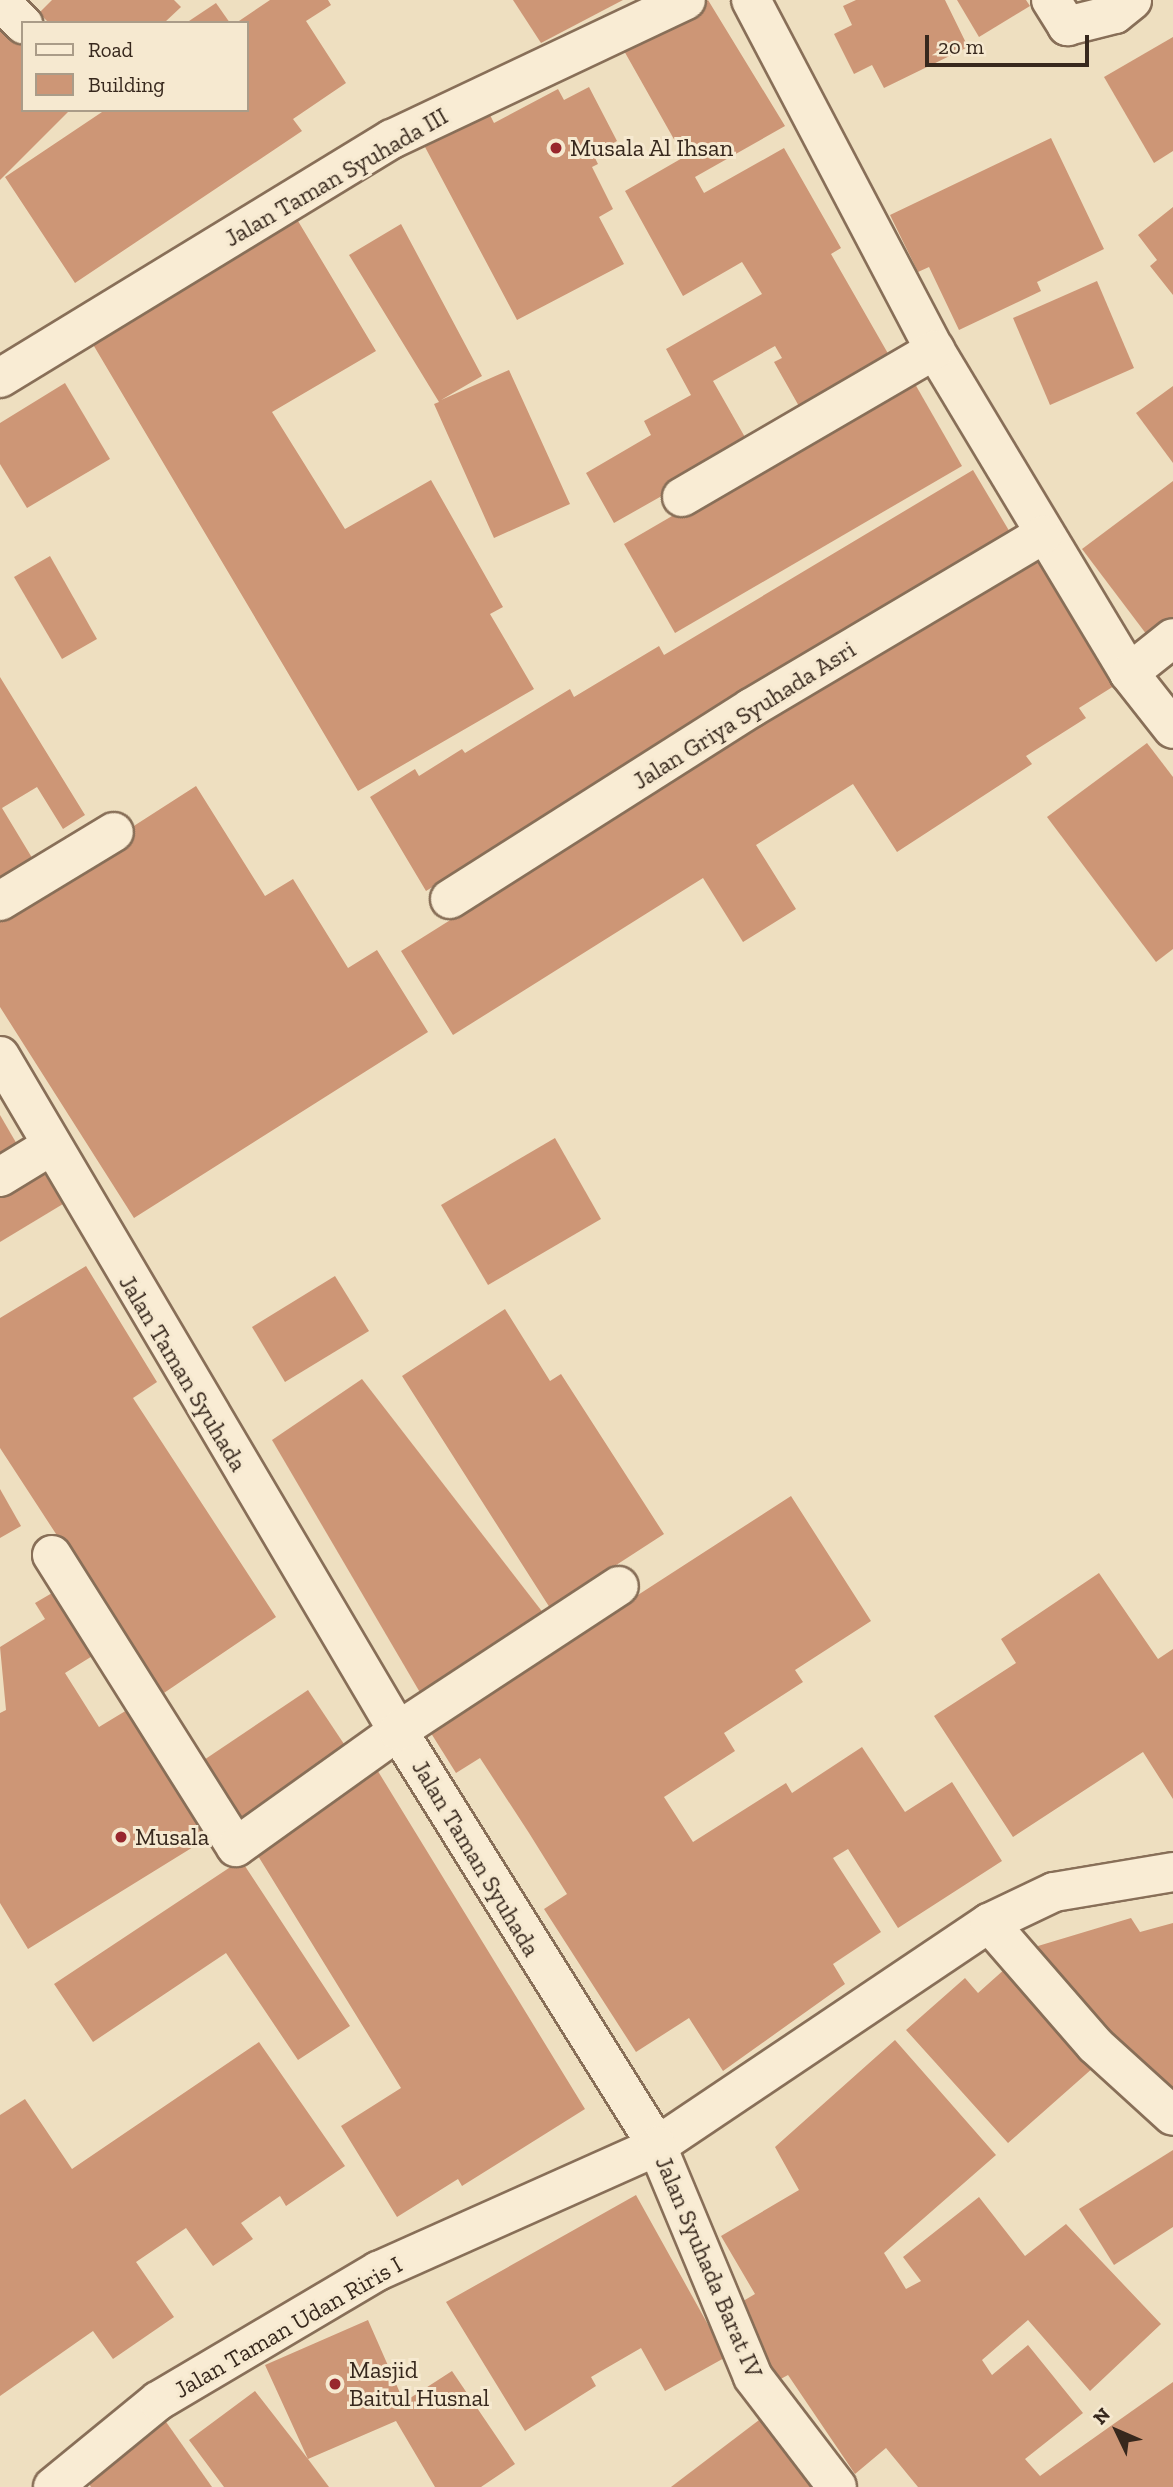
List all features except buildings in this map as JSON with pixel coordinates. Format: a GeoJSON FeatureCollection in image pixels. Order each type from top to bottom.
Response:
{"type":"FeatureCollection","features":[{"type":"Feature","properties":{"kind":"street","name":"Jalan Taman Syuhada III"},"geometry":{"type":"LineString","coordinates":[[0,379],[392,139],[685,0]]}},
{"type":"Feature","properties":{"kind":"street"},"geometry":{"type":"LineString","coordinates":[[751,0],[935,350],[1042,535],[1129,673],[1173,729]]}},
{"type":"Feature","properties":{"kind":"street"},"geometry":{"type":"LineString","coordinates":[[1051,0],[1067,26],[1115,15],[1132,0]]}},
{"type":"Feature","properties":{"kind":"street"},"geometry":{"type":"LineString","coordinates":[[0,1],[21,22]]}},
{"type":"Feature","properties":{"kind":"street"},"geometry":{"type":"LineString","coordinates":[[682,497],[935,350]]}},
{"type":"Feature","properties":{"kind":"street","name":"Jalan Griya Syuhada Asri"},"geometry":{"type":"LineString","coordinates":[[450,899],[751,708],[1042,535]]}},
{"type":"Feature","properties":{"kind":"street"},"geometry":{"type":"LineString","coordinates":[[1129,673],[1173,638]]}},
{"type":"Feature","properties":{"kind":"street"},"geometry":{"type":"LineString","coordinates":[[0,901],[114,832]]}},
{"type":"Feature","properties":{"kind":"street","name":"Jalan Taman Syuhada"},"geometry":{"type":"LineString","coordinates":[[0,1056],[398,1731],[657,2146]]}},
{"type":"Feature","properties":{"kind":"street"},"geometry":{"type":"LineString","coordinates":[[0,1177],[51,1146]]}},
{"type":"Feature","properties":{"kind":"street"},"geometry":{"type":"LineString","coordinates":[[52,1555],[236,1847],[398,1731],[619,1586]]}},
{"type":"Feature","properties":{"kind":"street"},"geometry":{"type":"LineString","coordinates":[[657,2146],[989,1923],[1054,1892],[1173,1872]]}},
{"type":"Feature","properties":{"kind":"street"},"geometry":{"type":"LineString","coordinates":[[989,1923],[1095,2045],[1173,2116]]}},
{"type":"Feature","properties":{"kind":"street","name":"Jalan Taman Udan Riris I"},"geometry":{"type":"LineString","coordinates":[[53,2487],[158,2401],[378,2271],[657,2146]]}},
{"type":"Feature","properties":{"kind":"street","name":"Jalan Syuhada Barat IV"},"geometry":{"type":"LineString","coordinates":[[657,2146],[753,2377],[837,2487]]}},
{"type":"Feature","properties":{"kind":"place","name":"Musala Al Ihsan"},"geometry":{"type":"Point","coordinates":[556,148]}},
{"type":"Feature","properties":{"kind":"place","name":"Musala"},"geometry":{"type":"Point","coordinates":[121,1837]}},
{"type":"Feature","properties":{"kind":"place","name":"Masjid Baitul Husnal"},"geometry":{"type":"Point","coordinates":[335,2384]}}]}
